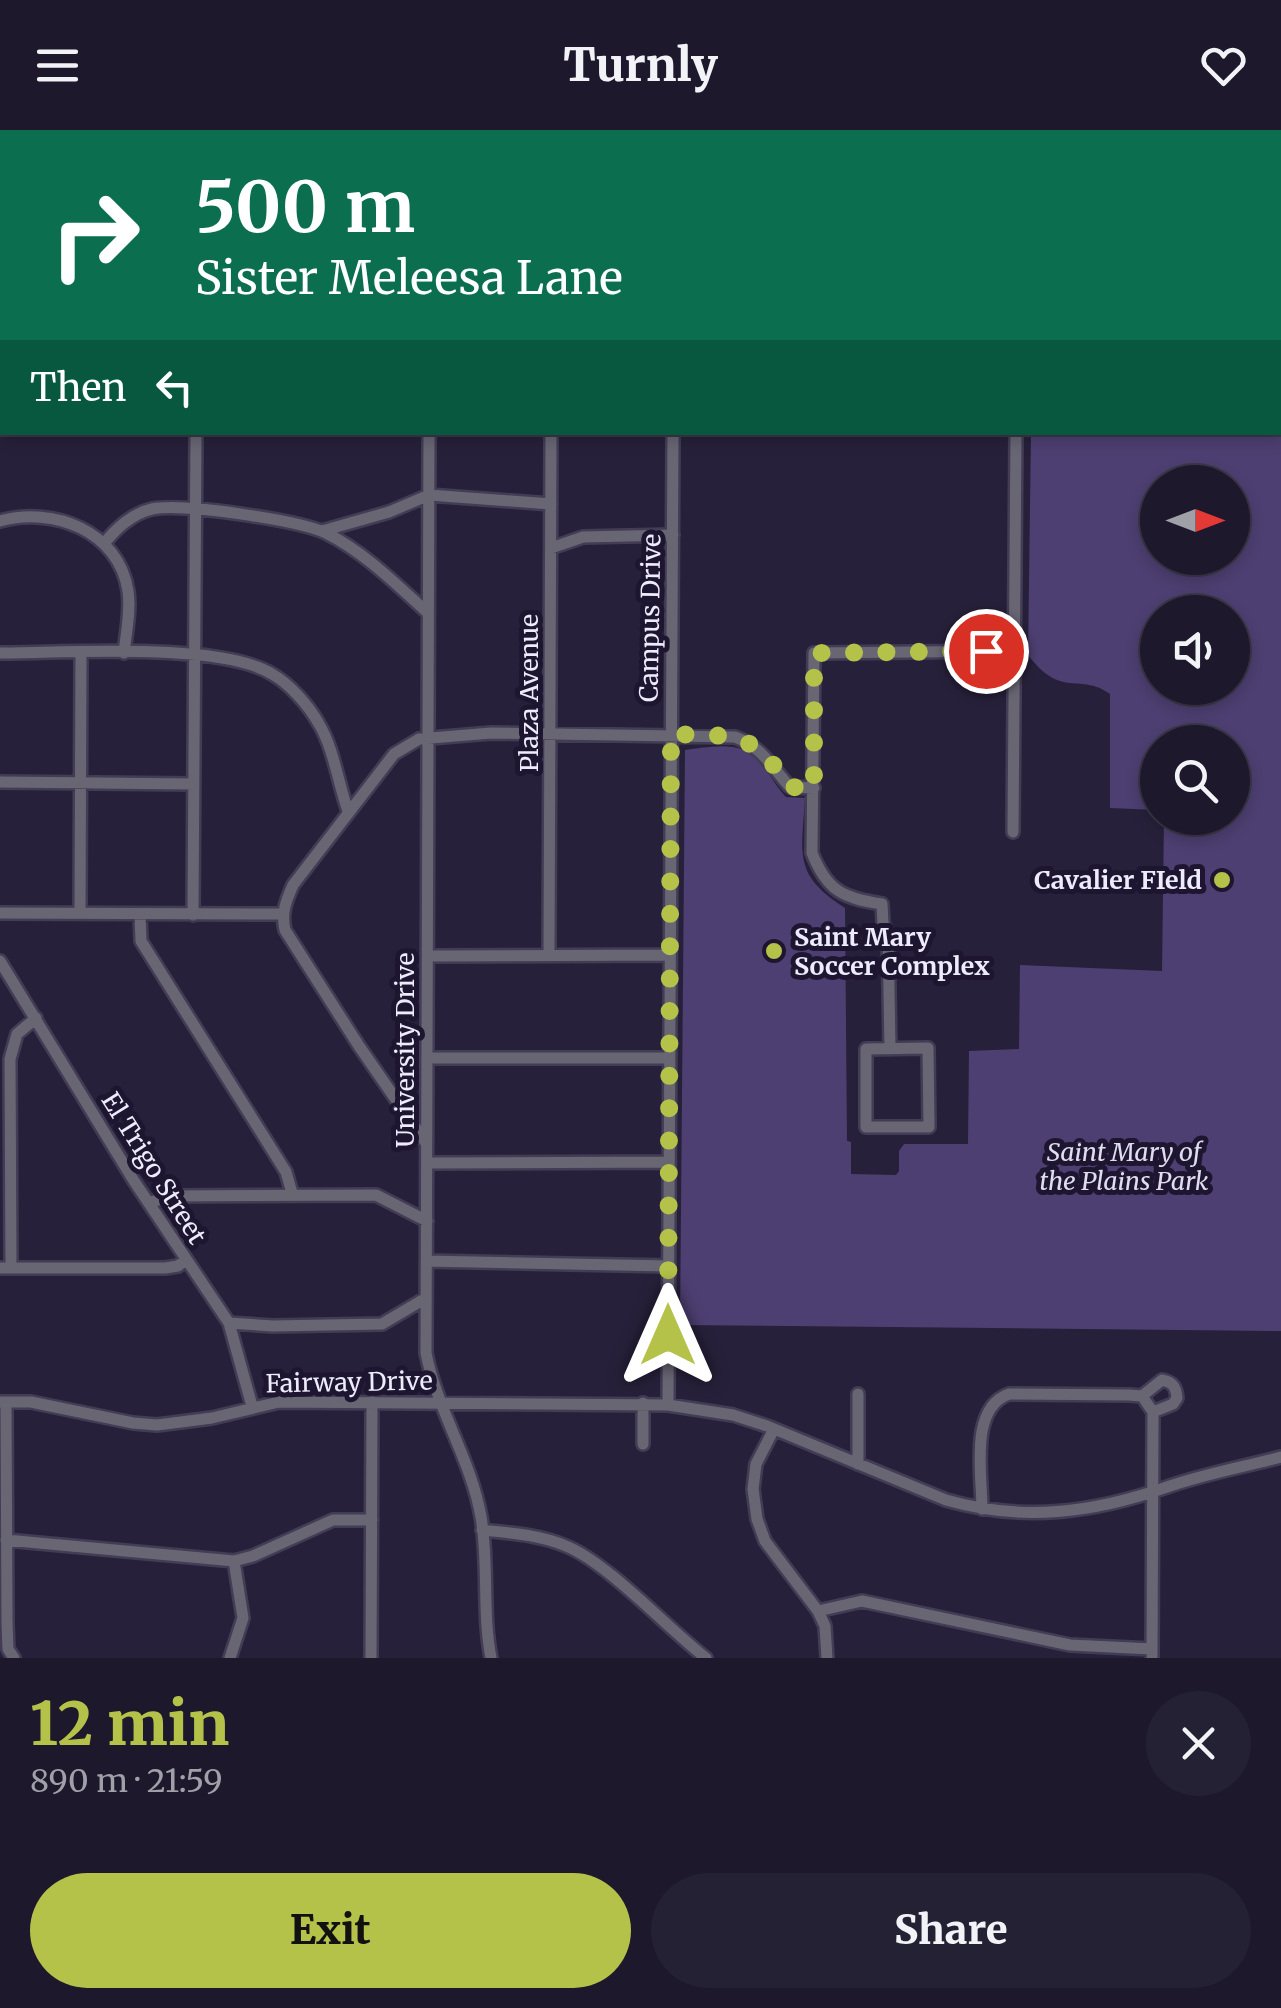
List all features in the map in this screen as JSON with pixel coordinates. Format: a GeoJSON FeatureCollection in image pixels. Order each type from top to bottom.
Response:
{"type":"FeatureCollection","features":[{"type":"Feature","properties":{"kind":"street"},"geometry":{"type":"LineString","coordinates":[[193,916],[196,435]]}},
{"type":"Feature","properties":{"kind":"street","name":"University Drive"},"geometry":{"type":"LineString","coordinates":[[430,435],[426,1354],[432,1381],[472,1478],[482,1530],[486,1636],[491,1658]]}},
{"type":"Feature","properties":{"kind":"street","name":"Plaza Avenue"},"geometry":{"type":"LineString","coordinates":[[549,954],[552,435]]}},
{"type":"Feature","properties":{"kind":"street","name":"Campus Drive"},"geometry":{"type":"LineString","coordinates":[[668,1405],[673,435]]}},
{"type":"Feature","properties":{"kind":"street"},"geometry":{"type":"LineString","coordinates":[[1013,832],[1016,435]]}},
{"type":"Feature","properties":{"kind":"street"},"geometry":{"type":"LineString","coordinates":[[322,531],[390,512],[429,495],[552,504]]}},
{"type":"Feature","properties":{"kind":"street"},"geometry":{"type":"LineString","coordinates":[[104,544],[131,518],[149,510],[196,508],[322,531],[353,550],[428,613]]}},
{"type":"Feature","properties":{"kind":"street"},"geometry":{"type":"LineString","coordinates":[[0,521],[52,519],[78,524],[104,544],[124,576],[128,592],[124,654]]}},
{"type":"Feature","properties":{"kind":"street"},"geometry":{"type":"LineString","coordinates":[[552,548],[583,536],[673,535]]}},
{"type":"Feature","properties":{"kind":"street"},"geometry":{"type":"LineString","coordinates":[[890,1049],[888,932],[883,923],[882,904],[857,900],[834,889],[821,874],[812,852],[814,653],[1014,651]]}},
{"type":"Feature","properties":{"kind":"street"},"geometry":{"type":"LineString","coordinates":[[0,653],[194,654],[246,662],[274,674],[319,723],[348,811]]}},
{"type":"Feature","properties":{"kind":"street"},"geometry":{"type":"LineString","coordinates":[[80,912],[81,653]]}},
{"type":"Feature","properties":{"kind":"street"},"geometry":{"type":"LineString","coordinates":[[427,1144],[358,1046],[285,930],[283,914],[293,885],[394,754],[410,742],[429,736],[734,736],[752,743],[790,787],[814,788]]}},
{"type":"Feature","properties":{"kind":"street"},"geometry":{"type":"LineString","coordinates":[[0,782],[194,784]]}},
{"type":"Feature","properties":{"kind":"street"},"geometry":{"type":"LineString","coordinates":[[0,913],[283,914]]}},
{"type":"Feature","properties":{"kind":"street"},"geometry":{"type":"LineString","coordinates":[[140,915],[142,941],[286,1172],[292,1193]]}},
{"type":"Feature","properties":{"kind":"street"},"geometry":{"type":"LineString","coordinates":[[428,956],[669,954]]}},
{"type":"Feature","properties":{"kind":"street","name":"El Trigo Street"},"geometry":{"type":"LineString","coordinates":[[0,961],[184,1261],[229,1323],[252,1406]]}},
{"type":"Feature","properties":{"kind":"street"},"geometry":{"type":"LineString","coordinates":[[36,1018],[17,1034],[10,1059],[5,1268],[165,1268],[184,1261]]}},
{"type":"Feature","properties":{"kind":"street"},"geometry":{"type":"LineString","coordinates":[[928,1048],[929,1127],[866,1127],[866,1050],[890,1049],[928,1048]]}},
{"type":"Feature","properties":{"kind":"street"},"geometry":{"type":"LineString","coordinates":[[428,1058],[668,1058]]}},
{"type":"Feature","properties":{"kind":"street"},"geometry":{"type":"LineString","coordinates":[[427,1162],[668,1162]]}},
{"type":"Feature","properties":{"kind":"street"},"geometry":{"type":"LineString","coordinates":[[151,1202],[172,1196],[376,1194],[426,1222]]}},
{"type":"Feature","properties":{"kind":"street"},"geometry":{"type":"LineString","coordinates":[[428,1261],[668,1266]]}},
{"type":"Feature","properties":{"kind":"street"},"geometry":{"type":"LineString","coordinates":[[229,1323],[382,1324],[426,1298]]}},
{"type":"Feature","properties":{"kind":"street"},"geometry":{"type":"LineString","coordinates":[[982,1509],[984,1416],[997,1398],[1009,1394],[1142,1396],[1162,1380],[1170,1381],[1178,1398],[1153,1412]]}},
{"type":"Feature","properties":{"kind":"street"},"geometry":{"type":"LineString","coordinates":[[858,1394],[858,1464]]}},
{"type":"Feature","properties":{"kind":"street"},"geometry":{"type":"LineString","coordinates":[[818,1611],[844,1603],[875,1602],[1080,1647],[1152,1654],[1153,1412],[1142,1396]]}},
{"type":"Feature","properties":{"kind":"street"},"geometry":{"type":"LineString","coordinates":[[3,1402],[6,1623],[8,1648],[14,1658]]}},
{"type":"Feature","properties":{"kind":"street","name":"Fairway Drive"},"geometry":{"type":"LineString","coordinates":[[3,1402],[31,1402],[133,1424],[157,1425],[212,1418],[279,1402],[668,1405],[733,1415],[774,1429],[946,1500],[982,1509],[1048,1515],[1096,1509],[1281,1457]]}},
{"type":"Feature","properties":{"kind":"street"},"geometry":{"type":"LineString","coordinates":[[371,1658],[372,1402]]}},
{"type":"Feature","properties":{"kind":"street"},"geometry":{"type":"LineString","coordinates":[[644,1403],[644,1444]]}},
{"type":"Feature","properties":{"kind":"street"},"geometry":{"type":"LineString","coordinates":[[774,1429],[756,1464],[753,1489],[757,1518],[765,1540],[818,1611],[824,1626],[827,1658]]}},
{"type":"Feature","properties":{"kind":"street"},"geometry":{"type":"LineString","coordinates":[[6,1540],[234,1561],[334,1520],[372,1520]]}},
{"type":"Feature","properties":{"kind":"street"},"geometry":{"type":"LineString","coordinates":[[482,1530],[570,1547],[706,1658]]}},
{"type":"Feature","properties":{"kind":"street"},"geometry":{"type":"LineString","coordinates":[[230,1658],[243,1618],[234,1561]]}},
{"type":"Feature","properties":{"kind":"green space","name":"Saint Mary of the Plains Park"},"geometry":{"type":"Polygon","coordinates":[[[1031,435],[1281,435],[1281,1331],[680,1325],[685,750],[726,746],[746,751],[762,764],[786,797],[805,798],[802,848],[808,873],[845,908],[847,1141],[851,1142],[851,1174],[896,1175],[899,1151],[904,1144],[968,1144],[969,1051],[1019,1049],[1020,965],[1162,971],[1164,835],[1250,835],[1250,725],[1140,725],[1140,809],[1110,808],[1110,694],[1089,685],[1061,681],[1040,669],[1028,655],[1031,435]]]}},
{"type":"Feature","properties":{"kind":"place","name":"Cavalier FIeld"},"geometry":{"type":"Point","coordinates":[1222,880]}},
{"type":"Feature","properties":{"kind":"place","name":"Saint Mary Soccer Complex"},"geometry":{"type":"Point","coordinates":[774,951]}},
{"type":"Feature","properties":{"kind":"route"},"geometry":{"type":"LineString","coordinates":[[668,1335],[671,734],[734,736],[752,743],[790,787],[814,788],[814,653],[986,651]]}}]}
